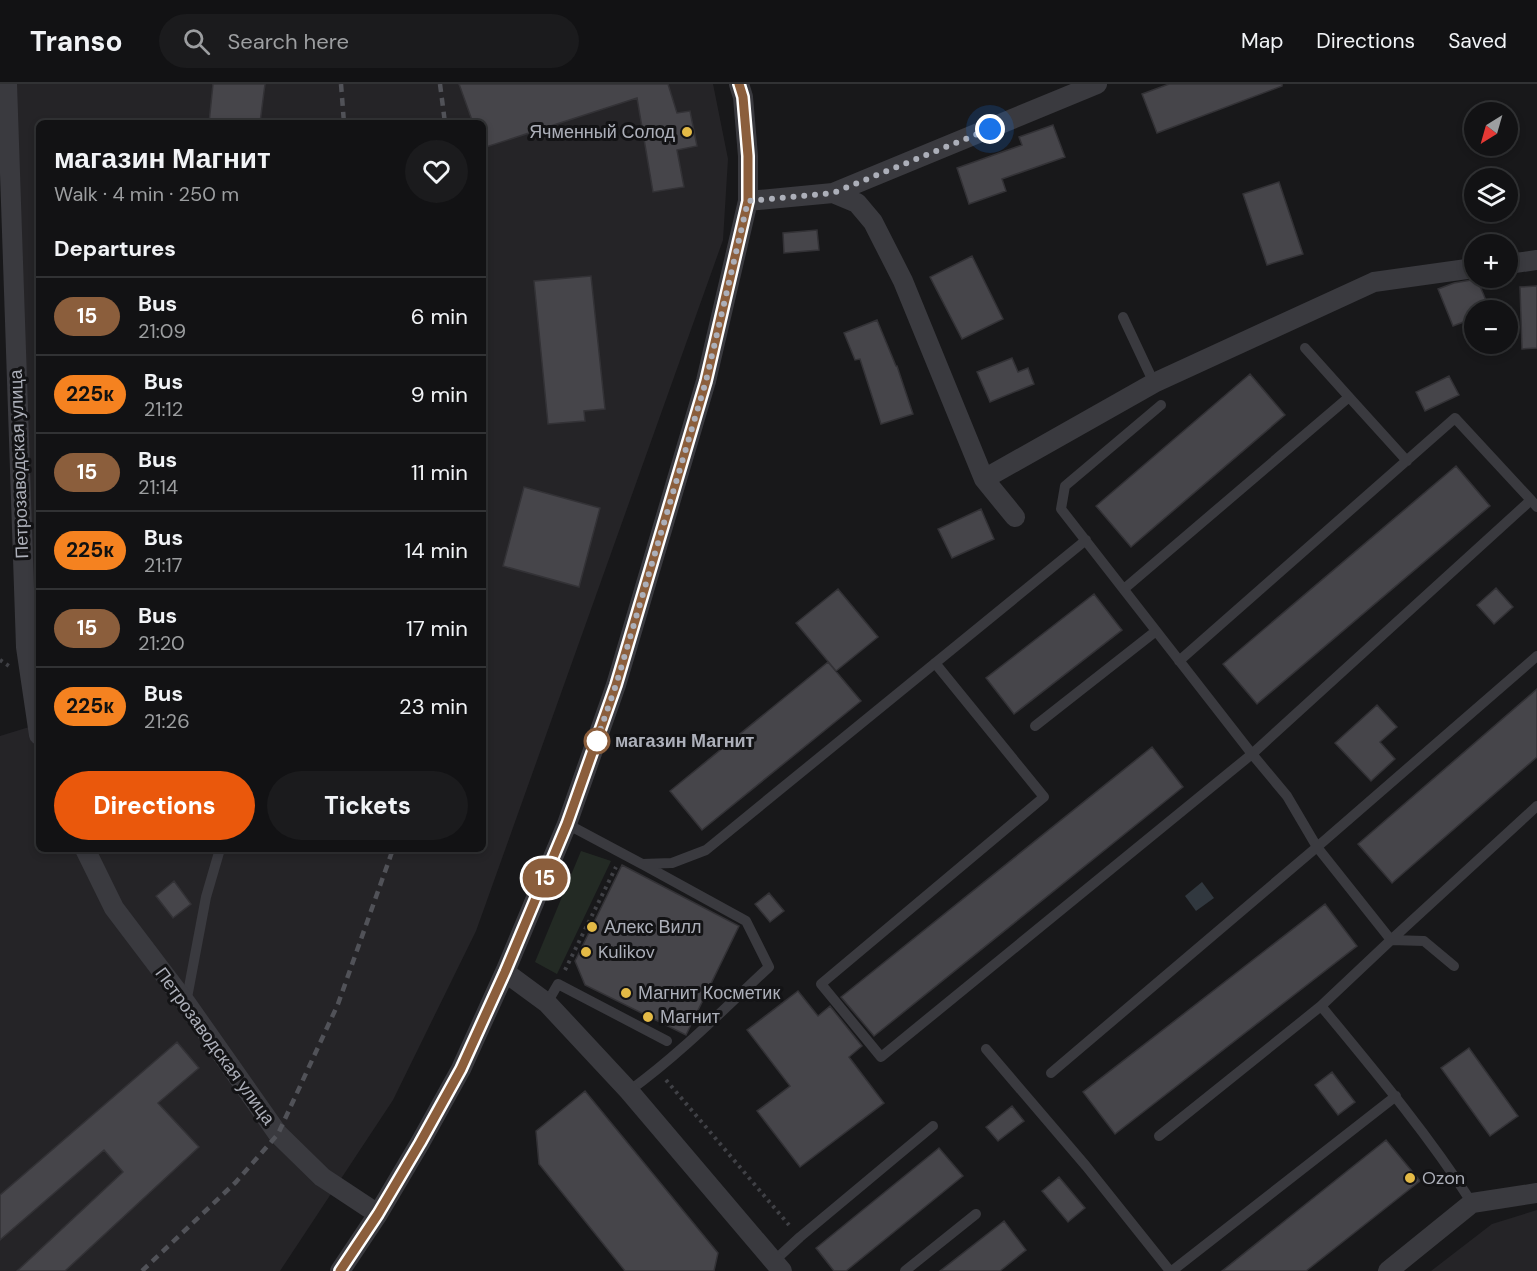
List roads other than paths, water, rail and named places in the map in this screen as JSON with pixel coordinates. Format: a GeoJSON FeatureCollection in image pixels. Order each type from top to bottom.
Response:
{"type":"FeatureCollection","features":[{"type":"Feature","properties":{"kind":"street","name":"Петрозаводская улица"},"geometry":{"type":"LineString","coordinates":[[7,84],[26,647],[36,715]]}},
{"type":"Feature","properties":{"kind":"street"},"geometry":{"type":"LineString","coordinates":[[340,1271],[378,1214],[461,1069],[505,972],[567,824],[616,685],[706,381],[748,201],[748,156],[743,97],[739,84]]}},
{"type":"Feature","properties":{"kind":"street"},"geometry":{"type":"LineString","coordinates":[[748,201],[833,193],[1097,84]]}},
{"type":"Feature","properties":{"kind":"street"},"geometry":{"type":"LineString","coordinates":[[833,193],[857,203],[873,222],[903,281],[984,479],[1015,517]]}},
{"type":"Feature","properties":{"kind":"street"},"geometry":{"type":"LineString","coordinates":[[1518,263],[1537,260]]}},
{"type":"Feature","properties":{"kind":"street"},"geometry":{"type":"LineString","coordinates":[[984,479],[1154,382],[1374,282],[1464,269]]}},
{"type":"Feature","properties":{"kind":"street","name":"Петрозаводская улица"},"geometry":{"type":"LineString","coordinates":[[86,852],[114,908],[186,1003],[278,1134],[322,1178],[378,1214]]}},
{"type":"Feature","properties":{"kind":"street"},"geometry":{"type":"LineString","coordinates":[[505,972],[547,1003],[629,1091],[778,1266]]}},
{"type":"Feature","properties":{"kind":"street"},"geometry":{"type":"LineString","coordinates":[[1388,1271],[1472,1203],[1537,1193]]}},
{"type":"Feature","properties":{"kind":"lane"},"geometry":{"type":"LineString","coordinates":[[1123,317],[1154,382]]}},
{"type":"Feature","properties":{"kind":"lane"},"geometry":{"type":"LineString","coordinates":[[1305,348],[1407,461]]}},
{"type":"Feature","properties":{"kind":"lane"},"geometry":{"type":"LineString","coordinates":[[1124,589],[1349,397]]}},
{"type":"Feature","properties":{"kind":"lane"},"geometry":{"type":"LineString","coordinates":[[1161,405],[1065,486],[1061,509],[1287,796],[1317,848],[1391,940],[1425,941],[1454,966]]}},
{"type":"Feature","properties":{"kind":"lane"},"geometry":{"type":"LineString","coordinates":[[935,663],[1044,797],[821,984],[881,1058],[1252,754],[1534,504],[1455,418],[1179,661]]}},
{"type":"Feature","properties":{"kind":"lane"},"geometry":{"type":"LineString","coordinates":[[642,864],[672,863],[706,850],[1086,540]]}},
{"type":"Feature","properties":{"kind":"lane"},"geometry":{"type":"LineString","coordinates":[[1035,726],[1156,631]]}},
{"type":"Feature","properties":{"kind":"lane"},"geometry":{"type":"LineString","coordinates":[[1051,1074],[1317,848],[1537,656]]}},
{"type":"Feature","properties":{"kind":"lane"},"geometry":{"type":"LineString","coordinates":[[1159,1136],[1321,1006],[1537,806]]}},
{"type":"Feature","properties":{"kind":"lane"},"geometry":{"type":"LineString","coordinates":[[567,824],[746,921],[769,967],[658,1070],[629,1091]]}},
{"type":"Feature","properties":{"kind":"lane"},"geometry":{"type":"LineString","coordinates":[[186,1003],[206,897],[219,852]]}},
{"type":"Feature","properties":{"kind":"lane"},"geometry":{"type":"LineString","coordinates":[[547,1003],[558,984],[667,1041]]}},
{"type":"Feature","properties":{"kind":"lane"},"geometry":{"type":"LineString","coordinates":[[1321,1006],[1396,1095],[1446,1162],[1472,1203]]}},
{"type":"Feature","properties":{"kind":"lane"},"geometry":{"type":"LineString","coordinates":[[986,1048],[1171,1271],[1396,1095]]}},
{"type":"Feature","properties":{"kind":"lane"},"geometry":{"type":"LineString","coordinates":[[778,1266],[800,1237],[933,1126]]}},
{"type":"Feature","properties":{"kind":"lane"},"geometry":{"type":"LineString","coordinates":[[905,1271],[975,1214]]}},
{"type":"Feature","properties":{"kind":"railway"},"geometry":{"type":"LineString","coordinates":[[341,84],[344,120]]}},
{"type":"Feature","properties":{"kind":"railway"},"geometry":{"type":"LineString","coordinates":[[440,84],[445,120]]}},
{"type":"Feature","properties":{"kind":"railway"},"geometry":{"type":"LineString","coordinates":[[142,1271],[236,1182],[278,1134],[338,1004],[392,852]]}},
{"type":"Feature","properties":{"kind":"place","name":"Ячменный Солод"},"geometry":{"type":"Point","coordinates":[687,132]}},
{"type":"Feature","properties":{"kind":"place","name":"магазин Магнит"},"geometry":{"type":"Point","coordinates":[597,741]}},
{"type":"Feature","properties":{"kind":"place","name":"Алекс Вилл"},"geometry":{"type":"Point","coordinates":[592,927]}},
{"type":"Feature","properties":{"kind":"place","name":"Kulikov"},"geometry":{"type":"Point","coordinates":[586,952]}},
{"type":"Feature","properties":{"kind":"place","name":"Магнит Косметик"},"geometry":{"type":"Point","coordinates":[626,993]}},
{"type":"Feature","properties":{"kind":"place","name":"Магнит"},"geometry":{"type":"Point","coordinates":[648,1017]}},
{"type":"Feature","properties":{"kind":"place","name":"Ozon"},"geometry":{"type":"Point","coordinates":[1410,1178]}}]}
